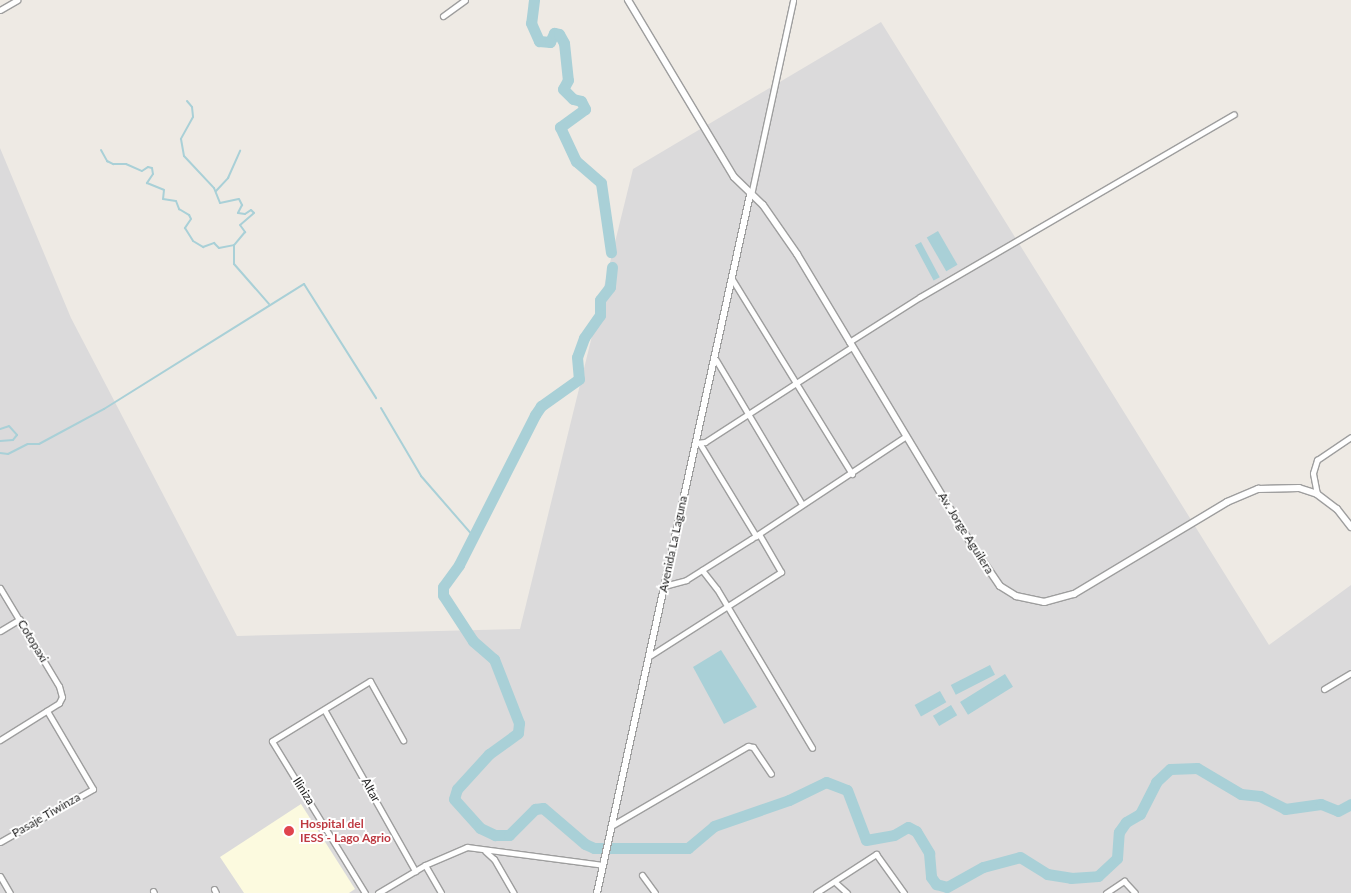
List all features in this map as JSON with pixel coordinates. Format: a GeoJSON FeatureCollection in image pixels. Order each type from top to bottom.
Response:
{"type":"FeatureCollection","features":[{"type":"Feature","properties":{"kind":"street"},"geometry":{"type":"LineString","coordinates":[[0,10],[16,0]]}},
{"type":"Feature","properties":{"kind":"street"},"geometry":{"type":"LineString","coordinates":[[443,16],[465,0]]}},
{"type":"Feature","properties":{"kind":"street","name":"Av. Jorge Aguilera"},"geometry":{"type":"LineString","coordinates":[[628,0],[734,177],[750,195],[763,205],[797,254],[906,436],[1000,586],[1016,596],[1044,602],[1074,594],[1246,492],[1280,487],[1299,488],[1317,494],[1337,510],[1351,527]]}},
{"type":"Feature","properties":{"kind":"street"},"geometry":{"type":"LineString","coordinates":[[750,195],[793,0]]}},
{"type":"Feature","properties":{"kind":"street"},"geometry":{"type":"LineString","coordinates":[[648,657],[781,572],[698,444],[851,345],[920,297],[1234,114]]}},
{"type":"Feature","properties":{"kind":"street","name":"Avenida La Laguna"},"geometry":{"type":"LineString","coordinates":[[597,893],[648,657],[698,444],[750,195]]}},
{"type":"Feature","properties":{"kind":"street"},"geometry":{"type":"LineString","coordinates":[[732,279],[852,474]]}},
{"type":"Feature","properties":{"kind":"street"},"geometry":{"type":"LineString","coordinates":[[716,360],[802,504]]}},
{"type":"Feature","properties":{"kind":"street"},"geometry":{"type":"LineString","coordinates":[[664,586],[686,580],[802,504],[852,474],[906,436]]}},
{"type":"Feature","properties":{"kind":"street"},"geometry":{"type":"LineString","coordinates":[[1317,494],[1312,472],[1317,460],[1351,437]]}},
{"type":"Feature","properties":{"kind":"street"},"geometry":{"type":"LineString","coordinates":[[702,570],[727,607],[812,748]]}},
{"type":"Feature","properties":{"kind":"street","name":"Cotopaxi"},"geometry":{"type":"LineString","coordinates":[[0,588],[60,686],[62,697],[47,711]]}},
{"type":"Feature","properties":{"kind":"street"},"geometry":{"type":"LineString","coordinates":[[0,631],[20,619]]}},
{"type":"Feature","properties":{"kind":"street"},"geometry":{"type":"LineString","coordinates":[[1324,689],[1351,673]]}},
{"type":"Feature","properties":{"kind":"street"},"geometry":{"type":"LineString","coordinates":[[325,711],[370,681],[403,740]]}},
{"type":"Feature","properties":{"kind":"street"},"geometry":{"type":"LineString","coordinates":[[0,740],[47,711]]}},
{"type":"Feature","properties":{"kind":"street","name":"Pasaje Tiwinza"},"geometry":{"type":"LineString","coordinates":[[0,842],[93,789],[47,711]]}},
{"type":"Feature","properties":{"kind":"street","name":"Iliniza"},"geometry":{"type":"LineString","coordinates":[[325,711],[272,741],[365,893]]}},
{"type":"Feature","properties":{"kind":"street","name":"Altar"},"geometry":{"type":"LineString","coordinates":[[325,711],[415,870]]}},
{"type":"Feature","properties":{"kind":"street"},"geometry":{"type":"LineString","coordinates":[[611,826],[748,746],[753,746],[771,774]]}},
{"type":"Feature","properties":{"kind":"street"},"geometry":{"type":"LineString","coordinates":[[378,893],[415,870],[451,852],[472,848],[603,866]]}},
{"type":"Feature","properties":{"kind":"street"},"geometry":{"type":"LineString","coordinates":[[484,850],[494,859],[514,893]]}},
{"type":"Feature","properties":{"kind":"street"},"geometry":{"type":"LineString","coordinates":[[816,893],[836,883],[876,854],[904,893]]}},
{"type":"Feature","properties":{"kind":"street"},"geometry":{"type":"LineString","coordinates":[[425,865],[441,893]]}},
{"type":"Feature","properties":{"kind":"street"},"geometry":{"type":"LineString","coordinates":[[642,875],[656,893]]}},
{"type":"Feature","properties":{"kind":"street"},"geometry":{"type":"LineString","coordinates":[[0,876],[8,891],[0,892]]}},
{"type":"Feature","properties":{"kind":"street"},"geometry":{"type":"LineString","coordinates":[[1106,893],[1124,881],[1135,893]]}},
{"type":"Feature","properties":{"kind":"street"},"geometry":{"type":"LineString","coordinates":[[836,883],[847,893]]}},
{"type":"Feature","properties":{"kind":"shaded area"},"geometry":{"type":"Polygon","coordinates":[[[881,22],[1269,645],[1351,585],[1351,893],[0,893],[0,148],[71,318],[237,636],[520,629],[633,169],[881,22]]]}},
{"type":"Feature","properties":{"kind":"shaded area","name":"Hospital del IESS - Lago Agrio"},"geometry":{"type":"Polygon","coordinates":[[[301,804],[355,889],[349,893],[244,893],[220,857],[301,804]]]}},
{"type":"Feature","properties":{"kind":"water"},"geometry":{"type":"Polygon","coordinates":[[[938,231],[958,265],[946,271],[927,238],[938,231]]]}},
{"type":"Feature","properties":{"kind":"water"},"geometry":{"type":"Polygon","coordinates":[[[921,242],[940,277],[934,281],[915,245],[921,242]]]}},
{"type":"Feature","properties":{"kind":"water"},"geometry":{"type":"Polygon","coordinates":[[[721,650],[757,707],[724,724],[693,667],[721,650]]]}},
{"type":"Feature","properties":{"kind":"water"},"geometry":{"type":"Polygon","coordinates":[[[990,665],[995,675],[956,695],[951,685],[990,665]]]}},
{"type":"Feature","properties":{"kind":"water"},"geometry":{"type":"Polygon","coordinates":[[[1005,674],[1013,687],[968,715],[960,702],[1005,674]]]}},
{"type":"Feature","properties":{"kind":"water"},"geometry":{"type":"Polygon","coordinates":[[[940,691],[946,702],[921,716],[915,705],[940,691]]]}},
{"type":"Feature","properties":{"kind":"water"},"geometry":{"type":"Polygon","coordinates":[[[951,705],[957,715],[939,726],[933,716],[951,705]]]}},
{"type":"Feature","properties":{"kind":"waterway"},"geometry":{"type":"LineString","coordinates":[[534,0],[531,23],[539,41],[550,42],[554,33],[559,34],[564,43],[568,80],[563,89],[573,99],[581,101],[585,109],[560,127],[576,161],[601,183],[611,252]]}},
{"type":"Feature","properties":{"kind":"waterway"},"geometry":{"type":"LineString","coordinates":[[187,101],[192,107],[193,117],[181,139],[184,156],[214,188],[220,203],[239,199],[242,205],[238,213],[245,214],[251,210],[254,213],[240,225],[245,232],[234,245]]}},
{"type":"Feature","properties":{"kind":"waterway"},"geometry":{"type":"LineString","coordinates":[[101,150],[107,161],[113,164],[126,164],[142,171],[148,167],[152,168],[153,174],[147,183],[164,190],[163,199],[176,201],[179,209],[189,215],[191,219],[185,228],[193,241],[203,247],[214,243],[219,248],[234,245],[234,264],[269,304]]}},
{"type":"Feature","properties":{"kind":"waterway"},"geometry":{"type":"LineString","coordinates":[[216,191],[228,178],[240,151]]}},
{"type":"Feature","properties":{"kind":"waterway"},"geometry":{"type":"LineString","coordinates":[[612,267],[610,287],[600,300],[600,315],[584,338],[577,357],[579,379],[541,406],[535,415],[459,565],[443,587],[443,595],[473,641],[494,659],[519,723],[518,733],[489,754],[457,789],[454,799],[480,828],[495,835],[509,835],[535,809],[543,808],[585,844],[594,848],[688,848],[714,826],[789,800],[826,782],[847,790],[866,840],[894,835],[908,827],[916,831],[929,853],[931,877],[936,884],[947,887],[983,867],[1020,857],[1047,874],[1071,878],[1098,876],[1117,858],[1119,832],[1126,822],[1140,814],[1156,782],[1170,769],[1197,768],[1241,794],[1260,796],[1285,809],[1321,804],[1338,811],[1351,804]]}},
{"type":"Feature","properties":{"kind":"waterway"},"geometry":{"type":"LineString","coordinates":[[0,453],[8,454],[28,444],[39,444],[104,409],[304,284],[376,398]]}},
{"type":"Feature","properties":{"kind":"waterway"},"geometry":{"type":"LineString","coordinates":[[381,408],[421,476],[474,537]]}},
{"type":"Feature","properties":{"kind":"waterway"},"geometry":{"type":"LineString","coordinates":[[0,429],[9,426],[17,435],[13,440],[0,441]]}},
{"type":"Feature","properties":{"kind":"place","name":"Hospital del IESS - Lago Agrio"},"geometry":{"type":"Point","coordinates":[289,831]}}]}
